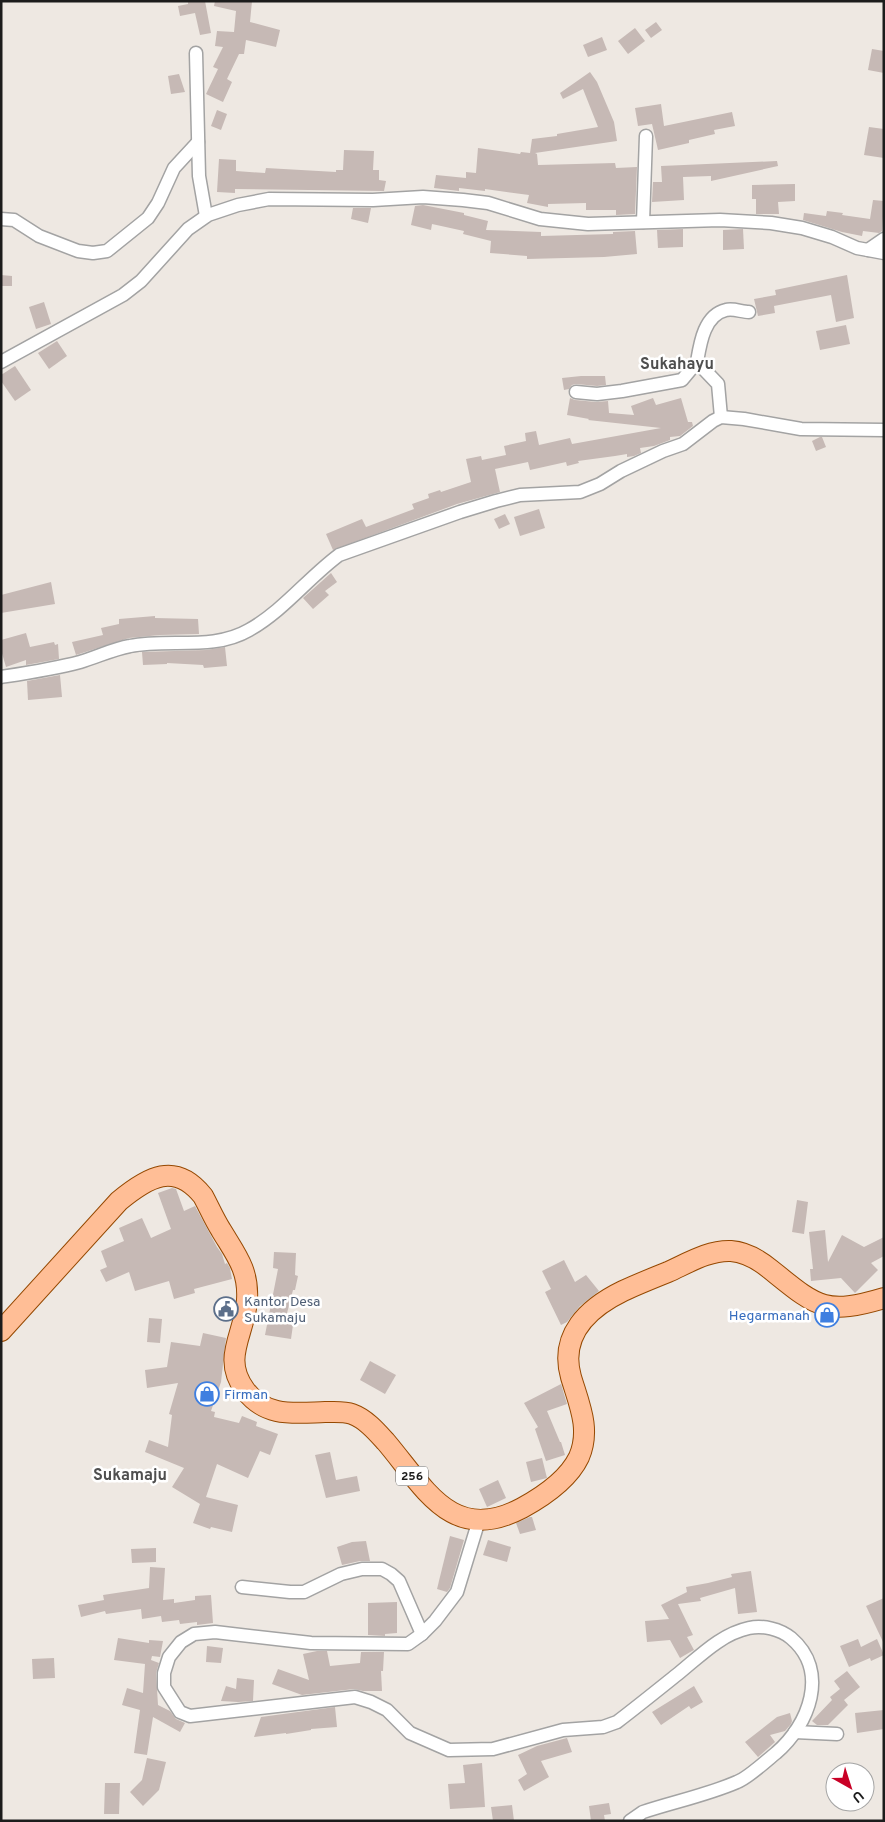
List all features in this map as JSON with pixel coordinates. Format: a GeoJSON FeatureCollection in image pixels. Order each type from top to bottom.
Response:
{"type":"FeatureCollection","features":[{"type":"Feature","properties":{"kind":"main road","name":"256"},"geometry":{"type":"LineString","coordinates":[[1,1331],[119,1200],[137,1187],[157,1178],[182,1177],[197,1188],[203,1196],[245,1271],[247,1302],[234,1351],[234,1364],[236,1377],[245,1390],[254,1400],[267,1409],[277,1412],[342,1412],[362,1419],[383,1439],[413,1478],[435,1501],[450,1512],[465,1519],[479,1520],[511,1513],[526,1505],[548,1491],[572,1469],[584,1442],[585,1428],[570,1373],[568,1357],[571,1342],[575,1329],[584,1318],[620,1293],[704,1256],[721,1251],[734,1251],[762,1262],[797,1292],[816,1303],[843,1308],[884,1298]]}},
{"type":"Feature","properties":{"kind":"street"},"geometry":{"type":"LineString","coordinates":[[196,53],[199,176],[206,216]]}},
{"type":"Feature","properties":{"kind":"street"},"geometry":{"type":"LineString","coordinates":[[643,222],[646,136]]}},
{"type":"Feature","properties":{"kind":"street"},"geometry":{"type":"LineString","coordinates":[[1,219],[14,220],[38,236],[78,252],[93,254],[107,252],[148,218],[158,203],[174,168],[198,142]]}},
{"type":"Feature","properties":{"kind":"street"},"geometry":{"type":"LineString","coordinates":[[1,362],[123,295],[141,281],[188,229],[206,216],[238,204],[269,198],[373,200],[423,197],[488,203],[540,219],[588,224],[720,220],[771,223],[802,228],[832,237],[857,248],[884,253]]}},
{"type":"Feature","properties":{"kind":"street"},"geometry":{"type":"LineString","coordinates":[[868,250],[884,240]]}},
{"type":"Feature","properties":{"kind":"street"},"geometry":{"type":"LineString","coordinates":[[576,392],[597,394],[682,380],[697,362],[701,340],[706,327],[715,316],[725,310],[749,312]]}},
{"type":"Feature","properties":{"kind":"street"},"geometry":{"type":"LineString","coordinates":[[697,362],[718,384],[721,417]]}},
{"type":"Feature","properties":{"kind":"street"},"geometry":{"type":"LineString","coordinates":[[1,677],[73,664],[129,646],[155,642],[216,642],[232,637],[248,631],[265,620],[339,555],[496,501],[520,495],[580,492],[600,484],[621,471],[663,451],[683,444],[721,417],[801,429],[884,430]]}},
{"type":"Feature","properties":{"kind":"street"},"geometry":{"type":"LineString","coordinates":[[479,1520],[457,1592],[435,1621],[408,1644],[311,1643],[215,1632],[194,1634],[182,1642],[169,1657],[164,1673],[164,1687],[180,1712],[190,1716],[355,1697],[388,1710],[410,1733],[449,1750],[493,1750],[563,1730],[603,1727],[617,1722],[718,1642],[748,1628],[774,1628],[788,1635],[807,1656],[813,1680],[812,1692],[796,1732],[777,1752],[738,1782],[643,1812],[630,1821]]}},
{"type":"Feature","properties":{"kind":"street"},"geometry":{"type":"LineString","coordinates":[[242,1587],[304,1592],[341,1574],[362,1569],[382,1569],[399,1581],[422,1634]]}},
{"type":"Feature","properties":{"kind":"street"},"geometry":{"type":"LineString","coordinates":[[796,1732],[837,1734]]}},
{"type":"Feature","properties":{"kind":"building"},"geometry":{"type":"Polygon","coordinates":[[[188,1],[205,1],[211,33],[200,35],[195,13],[180,16],[178,6],[188,4],[188,1]]]}},
{"type":"Feature","properties":{"kind":"building"},"geometry":{"type":"Polygon","coordinates":[[[215,1],[252,1],[250,22],[280,30],[276,47],[246,40],[244,54],[239,54],[227,79],[232,82],[223,102],[206,94],[218,69],[213,67],[223,47],[215,46],[217,31],[234,32],[236,11],[214,6],[215,1]]]}},
{"type":"Feature","properties":{"kind":"building"},"geometry":{"type":"Polygon","coordinates":[[[656,22],[662,30],[651,38],[645,30],[656,22]]]}},
{"type":"Feature","properties":{"kind":"building"},"geometry":{"type":"Polygon","coordinates":[[[635,28],[645,41],[628,54],[618,41],[635,28]]]}},
{"type":"Feature","properties":{"kind":"building"},"geometry":{"type":"Polygon","coordinates":[[[602,37],[607,50],[588,57],[583,45],[602,37]]]}},
{"type":"Feature","properties":{"kind":"building"},"geometry":{"type":"Polygon","coordinates":[[[872,49],[884,51],[884,73],[868,70],[872,49]]]}},
{"type":"Feature","properties":{"kind":"building"},"geometry":{"type":"Polygon","coordinates":[[[590,72],[597,82],[614,122],[617,141],[535,153],[537,154],[538,165],[615,163],[616,168],[637,167],[635,214],[616,215],[616,210],[586,210],[586,203],[548,204],[548,207],[527,203],[529,195],[485,189],[485,191],[459,188],[459,191],[434,188],[436,175],[466,178],[466,172],[476,173],[478,148],[520,154],[521,152],[530,153],[532,139],[557,136],[557,134],[598,127],[583,89],[563,99],[560,93],[590,72]]]}},
{"type":"Feature","properties":{"kind":"building"},"geometry":{"type":"Polygon","coordinates":[[[179,74],[185,92],[171,94],[168,76],[179,74]]]}},
{"type":"Feature","properties":{"kind":"building"},"geometry":{"type":"Polygon","coordinates":[[[661,104],[664,126],[732,112],[735,126],[714,130],[715,134],[689,140],[689,143],[658,150],[652,124],[638,126],[635,108],[661,104]]]}},
{"type":"Feature","properties":{"kind":"building"},"geometry":{"type":"Polygon","coordinates":[[[217,110],[227,114],[221,130],[211,126],[217,110]]]}},
{"type":"Feature","properties":{"kind":"building"},"geometry":{"type":"Polygon","coordinates":[[[869,127],[884,129],[884,158],[864,155],[869,127]]]}},
{"type":"Feature","properties":{"kind":"building"},"geometry":{"type":"Polygon","coordinates":[[[344,150],[374,151],[373,170],[379,170],[379,180],[386,181],[384,191],[235,189],[235,193],[217,192],[219,159],[236,160],[236,171],[265,173],[266,168],[336,172],[336,170],[343,170],[344,150]]]}},
{"type":"Feature","properties":{"kind":"building"},"geometry":{"type":"Polygon","coordinates":[[[777,161],[778,166],[711,181],[711,176],[683,177],[684,200],[652,202],[653,182],[662,182],[661,166],[777,161]]]}},
{"type":"Feature","properties":{"kind":"building"},"geometry":{"type":"Polygon","coordinates":[[[795,184],[795,201],[778,202],[779,214],[756,214],[756,199],[752,199],[752,185],[795,184]]]}},
{"type":"Feature","properties":{"kind":"building"},"geometry":{"type":"Polygon","coordinates":[[[873,200],[884,201],[882,231],[879,233],[863,231],[862,236],[803,220],[804,213],[826,216],[827,211],[870,219],[873,200]]]}},
{"type":"Feature","properties":{"kind":"building"},"geometry":{"type":"Polygon","coordinates":[[[423,205],[464,213],[464,215],[488,221],[486,230],[541,232],[541,236],[613,234],[613,232],[635,231],[637,254],[527,259],[527,256],[490,253],[491,241],[463,234],[464,231],[432,224],[431,230],[411,225],[415,206],[423,205]]]}},
{"type":"Feature","properties":{"kind":"building"},"geometry":{"type":"Polygon","coordinates":[[[353,208],[371,208],[368,223],[351,219],[353,208]]]}},
{"type":"Feature","properties":{"kind":"building"},"geometry":{"type":"Polygon","coordinates":[[[683,229],[683,247],[658,248],[657,230],[683,229]]]}},
{"type":"Feature","properties":{"kind":"building"},"geometry":{"type":"Polygon","coordinates":[[[743,229],[744,249],[723,250],[723,230],[743,229]]]}},
{"type":"Feature","properties":{"kind":"building"},"geometry":{"type":"Polygon","coordinates":[[[1,275],[12,276],[12,286],[1,286],[1,275]]]}},
{"type":"Feature","properties":{"kind":"building"},"geometry":{"type":"Polygon","coordinates":[[[847,275],[854,318],[836,322],[831,295],[774,306],[775,313],[758,316],[754,299],[776,295],[775,290],[847,275]]]}},
{"type":"Feature","properties":{"kind":"building"},"geometry":{"type":"Polygon","coordinates":[[[44,302],[51,324],[36,329],[29,307],[44,302]]]}},
{"type":"Feature","properties":{"kind":"building"},"geometry":{"type":"Polygon","coordinates":[[[846,325],[850,344],[820,350],[816,331],[846,325]]]}},
{"type":"Feature","properties":{"kind":"building"},"geometry":{"type":"Polygon","coordinates":[[[57,341],[67,356],[49,369],[38,353],[57,341]]]}},
{"type":"Feature","properties":{"kind":"building"},"geometry":{"type":"Polygon","coordinates":[[[15,366],[31,390],[15,401],[1,381],[1,375],[15,366]]]}},
{"type":"Feature","properties":{"kind":"building"},"geometry":{"type":"Polygon","coordinates":[[[605,376],[606,385],[576,384],[564,390],[562,378],[605,376]]]}},
{"type":"Feature","properties":{"kind":"building"},"geometry":{"type":"Polygon","coordinates":[[[570,398],[596,402],[608,401],[609,413],[634,415],[631,406],[653,398],[656,405],[681,398],[688,422],[692,422],[693,426],[680,436],[670,437],[670,440],[654,446],[640,448],[641,453],[634,456],[627,457],[627,454],[578,461],[579,463],[567,466],[566,462],[530,470],[528,462],[495,469],[500,492],[457,504],[333,550],[326,534],[362,519],[366,527],[414,509],[412,504],[429,498],[428,494],[440,490],[441,492],[471,482],[466,459],[481,456],[482,460],[506,455],[504,446],[526,441],[525,433],[536,431],[539,445],[570,438],[572,444],[661,428],[588,420],[567,415],[570,398]]]}},
{"type":"Feature","properties":{"kind":"building"},"geometry":{"type":"Polygon","coordinates":[[[822,437],[826,447],[816,451],[812,441],[822,437]]]}},
{"type":"Feature","properties":{"kind":"building"},"geometry":{"type":"Polygon","coordinates":[[[539,509],[545,528],[520,536],[514,517],[539,509]]]}},
{"type":"Feature","properties":{"kind":"building"},"geometry":{"type":"Polygon","coordinates":[[[505,514],[510,524],[499,529],[494,519],[505,514]]]}},
{"type":"Feature","properties":{"kind":"building"},"geometry":{"type":"Polygon","coordinates":[[[331,573],[337,582],[325,591],[329,595],[313,609],[303,598],[331,573]]]}},
{"type":"Feature","properties":{"kind":"building"},"geometry":{"type":"Polygon","coordinates":[[[51,582],[55,604],[1,613],[1,595],[51,582]]]}},
{"type":"Feature","properties":{"kind":"building"},"geometry":{"type":"Polygon","coordinates":[[[155,616],[155,618],[198,619],[199,634],[129,638],[76,655],[72,642],[103,635],[101,628],[119,624],[119,619],[155,616]]]}},
{"type":"Feature","properties":{"kind":"building"},"geometry":{"type":"Polygon","coordinates":[[[26,633],[30,647],[54,642],[55,645],[58,644],[59,659],[26,665],[26,660],[6,667],[1,650],[1,640],[26,633]]]}},
{"type":"Feature","properties":{"kind":"building"},"geometry":{"type":"Polygon","coordinates":[[[225,647],[227,666],[204,668],[203,665],[167,663],[143,665],[142,652],[206,650],[225,647]]]}},
{"type":"Feature","properties":{"kind":"building"},"geometry":{"type":"Polygon","coordinates":[[[60,675],[62,697],[28,700],[27,681],[60,675]]]}},
{"type":"Feature","properties":{"kind":"building"},"geometry":{"type":"Polygon","coordinates":[[[172,1188],[176,1189],[184,1211],[195,1206],[222,1254],[225,1264],[227,1263],[230,1268],[232,1279],[194,1289],[195,1293],[174,1299],[169,1281],[135,1291],[129,1272],[106,1282],[100,1270],[107,1267],[101,1251],[124,1241],[119,1228],[142,1218],[151,1238],[171,1229],[158,1193],[172,1188]]]}},
{"type":"Feature","properties":{"kind":"building"},"geometry":{"type":"Polygon","coordinates":[[[797,1200],[808,1202],[804,1234],[792,1232],[797,1200]]]}},
{"type":"Feature","properties":{"kind":"building"},"geometry":{"type":"Polygon","coordinates":[[[825,1230],[828,1262],[842,1235],[864,1247],[884,1237],[884,1256],[871,1263],[878,1270],[855,1293],[841,1278],[811,1281],[810,1269],[813,1269],[809,1232],[825,1230]]]}},
{"type":"Feature","properties":{"kind":"building"},"geometry":{"type":"Polygon","coordinates":[[[274,1252],[296,1253],[295,1275],[298,1276],[286,1317],[294,1318],[291,1339],[265,1335],[278,1269],[273,1268],[274,1252]]]}},
{"type":"Feature","properties":{"kind":"building"},"geometry":{"type":"Polygon","coordinates":[[[564,1260],[575,1282],[586,1275],[599,1291],[580,1306],[567,1322],[561,1325],[545,1292],[551,1289],[542,1271],[564,1260]]]}},
{"type":"Feature","properties":{"kind":"building"},"geometry":{"type":"Polygon","coordinates":[[[149,1318],[162,1319],[160,1343],[147,1342],[149,1318]]]}},
{"type":"Feature","properties":{"kind":"building"},"geometry":{"type":"Polygon","coordinates":[[[203,1333],[226,1338],[221,1382],[211,1411],[215,1412],[214,1417],[239,1423],[242,1416],[257,1422],[256,1426],[278,1434],[270,1455],[260,1451],[248,1478],[217,1464],[206,1497],[238,1505],[232,1532],[211,1527],[210,1529],[193,1523],[200,1504],[172,1487],[184,1468],[145,1452],[149,1440],[168,1447],[172,1415],[169,1414],[178,1383],[147,1388],[145,1370],[167,1367],[171,1342],[200,1346],[203,1333]]]}},
{"type":"Feature","properties":{"kind":"building"},"geometry":{"type":"Polygon","coordinates":[[[370,1361],[396,1375],[385,1394],[360,1380],[370,1361]]]}},
{"type":"Feature","properties":{"kind":"building"},"geometry":{"type":"Polygon","coordinates":[[[561,1384],[567,1404],[547,1411],[565,1455],[546,1461],[535,1429],[538,1427],[524,1403],[561,1384]]]}},
{"type":"Feature","properties":{"kind":"building"},"geometry":{"type":"Polygon","coordinates":[[[330,1452],[336,1480],[357,1476],[360,1491],[326,1498],[315,1455],[330,1452]]]}},
{"type":"Feature","properties":{"kind":"building"},"geometry":{"type":"Polygon","coordinates":[[[542,1458],[547,1478],[531,1482],[526,1462],[542,1458]]]}},
{"type":"Feature","properties":{"kind":"building"},"geometry":{"type":"Polygon","coordinates":[[[498,1480],[506,1498],[487,1507],[479,1489],[498,1480]]]}},
{"type":"Feature","properties":{"kind":"building"},"geometry":{"type":"Polygon","coordinates":[[[532,1517],[536,1530],[520,1534],[516,1523],[532,1517]]]}},
{"type":"Feature","properties":{"kind":"building"},"geometry":{"type":"Polygon","coordinates":[[[450,1536],[464,1540],[450,1588],[447,1592],[437,1589],[450,1536]]]}},
{"type":"Feature","properties":{"kind":"building"},"geometry":{"type":"Polygon","coordinates":[[[488,1540],[511,1547],[507,1562],[483,1555],[488,1540]]]}},
{"type":"Feature","properties":{"kind":"building"},"geometry":{"type":"Polygon","coordinates":[[[366,1541],[370,1561],[342,1565],[337,1547],[352,1542],[366,1541]]]}},
{"type":"Feature","properties":{"kind":"building"},"geometry":{"type":"Polygon","coordinates":[[[156,1548],[156,1562],[132,1563],[131,1549],[156,1548]]]}},
{"type":"Feature","properties":{"kind":"building"},"geometry":{"type":"Polygon","coordinates":[[[150,1567],[165,1568],[163,1600],[174,1599],[174,1603],[195,1600],[195,1596],[211,1595],[213,1623],[197,1625],[197,1622],[180,1624],[179,1620],[162,1622],[161,1616],[142,1619],[141,1609],[106,1614],[105,1611],[81,1617],[78,1605],[104,1600],[103,1595],[149,1588],[150,1567]]]}},
{"type":"Feature","properties":{"kind":"building"},"geometry":{"type":"Polygon","coordinates":[[[751,1571],[757,1612],[738,1614],[735,1588],[700,1598],[701,1601],[678,1604],[693,1635],[687,1637],[694,1650],[680,1658],[670,1640],[647,1642],[645,1621],[669,1619],[661,1605],[687,1592],[686,1587],[732,1577],[731,1574],[751,1571]]]}},
{"type":"Feature","properties":{"kind":"building"},"geometry":{"type":"Polygon","coordinates":[[[884,1598],[884,1644],[866,1606],[884,1598]]]}},
{"type":"Feature","properties":{"kind":"building"},"geometry":{"type":"Polygon","coordinates":[[[397,1602],[397,1633],[385,1634],[385,1636],[368,1635],[368,1603],[397,1602]]]}},
{"type":"Feature","properties":{"kind":"building"},"geometry":{"type":"Polygon","coordinates":[[[118,1638],[149,1643],[149,1640],[163,1641],[160,1657],[152,1656],[151,1660],[159,1663],[156,1673],[158,1705],[170,1711],[176,1719],[185,1723],[180,1732],[153,1717],[147,1755],[134,1753],[140,1710],[122,1705],[127,1688],[143,1693],[145,1664],[114,1660],[118,1638]]]}},
{"type":"Feature","properties":{"kind":"building"},"geometry":{"type":"Polygon","coordinates":[[[858,1639],[861,1647],[877,1639],[884,1655],[871,1661],[870,1658],[849,1667],[840,1646],[858,1639]]]}},
{"type":"Feature","properties":{"kind":"building"},"geometry":{"type":"Polygon","coordinates":[[[207,1646],[223,1648],[221,1663],[206,1662],[207,1646]]]}},
{"type":"Feature","properties":{"kind":"building"},"geometry":{"type":"Polygon","coordinates":[[[327,1651],[330,1666],[360,1663],[361,1652],[384,1652],[383,1671],[381,1671],[382,1691],[354,1689],[302,1695],[272,1684],[278,1669],[309,1680],[303,1654],[327,1651]]]}},
{"type":"Feature","properties":{"kind":"building"},"geometry":{"type":"Polygon","coordinates":[[[54,1658],[55,1678],[33,1679],[32,1659],[54,1658]]]}},
{"type":"Feature","properties":{"kind":"building"},"geometry":{"type":"Polygon","coordinates":[[[847,1671],[860,1687],[844,1700],[848,1705],[828,1725],[817,1725],[812,1721],[832,1700],[830,1697],[840,1689],[834,1681],[847,1671]]]}},
{"type":"Feature","properties":{"kind":"building"},"geometry":{"type":"Polygon","coordinates":[[[237,1678],[254,1680],[253,1701],[221,1701],[226,1686],[236,1689],[237,1678]]]}},
{"type":"Feature","properties":{"kind":"building"},"geometry":{"type":"Polygon","coordinates":[[[694,1686],[703,1702],[691,1709],[689,1706],[661,1725],[652,1712],[694,1686]]]}},
{"type":"Feature","properties":{"kind":"building"},"geometry":{"type":"Polygon","coordinates":[[[335,1707],[337,1727],[254,1737],[261,1717],[335,1707]]]}},
{"type":"Feature","properties":{"kind":"building"},"geometry":{"type":"Polygon","coordinates":[[[884,1710],[884,1729],[857,1733],[855,1713],[884,1710]]]}},
{"type":"Feature","properties":{"kind":"building"},"geometry":{"type":"Polygon","coordinates":[[[790,1713],[791,1724],[785,1731],[770,1735],[775,1742],[758,1757],[745,1742],[777,1717],[790,1713]]]}},
{"type":"Feature","properties":{"kind":"building"},"geometry":{"type":"Polygon","coordinates":[[[567,1738],[572,1752],[541,1761],[549,1777],[524,1791],[518,1780],[527,1774],[518,1755],[537,1746],[567,1738]]]}},
{"type":"Feature","properties":{"kind":"building"},"geometry":{"type":"Polygon","coordinates":[[[147,1758],[166,1762],[159,1790],[143,1806],[130,1792],[142,1780],[147,1758]]]}},
{"type":"Feature","properties":{"kind":"building"},"geometry":{"type":"Polygon","coordinates":[[[482,1763],[485,1807],[450,1809],[448,1784],[465,1783],[463,1765],[482,1763]]]}},
{"type":"Feature","properties":{"kind":"building"},"geometry":{"type":"Polygon","coordinates":[[[105,1783],[120,1783],[119,1814],[104,1814],[105,1783]]]}},
{"type":"Feature","properties":{"kind":"building"},"geometry":{"type":"Polygon","coordinates":[[[609,1803],[611,1814],[604,1815],[605,1821],[591,1821],[589,1806],[609,1803]]]}},
{"type":"Feature","properties":{"kind":"building"},"geometry":{"type":"Polygon","coordinates":[[[512,1805],[514,1821],[493,1821],[491,1807],[512,1805]]]}},
{"type":"Feature","properties":{"kind":"place","name":"Kantor Desa Sukamaju"},"geometry":{"type":"Point","coordinates":[226,1309]}},
{"type":"Feature","properties":{"kind":"place","name":"Hegarmanah"},"geometry":{"type":"Point","coordinates":[827,1315]}},
{"type":"Feature","properties":{"kind":"place","name":"Firman"},"geometry":{"type":"Point","coordinates":[207,1394]}},
{"type":"Feature","properties":{"kind":"district","name":"Sukahayu"},"geometry":{"type":"Point","coordinates":[677,363]}},
{"type":"Feature","properties":{"kind":"district","name":"Sukamaju"},"geometry":{"type":"Point","coordinates":[130,1474]}}]}
